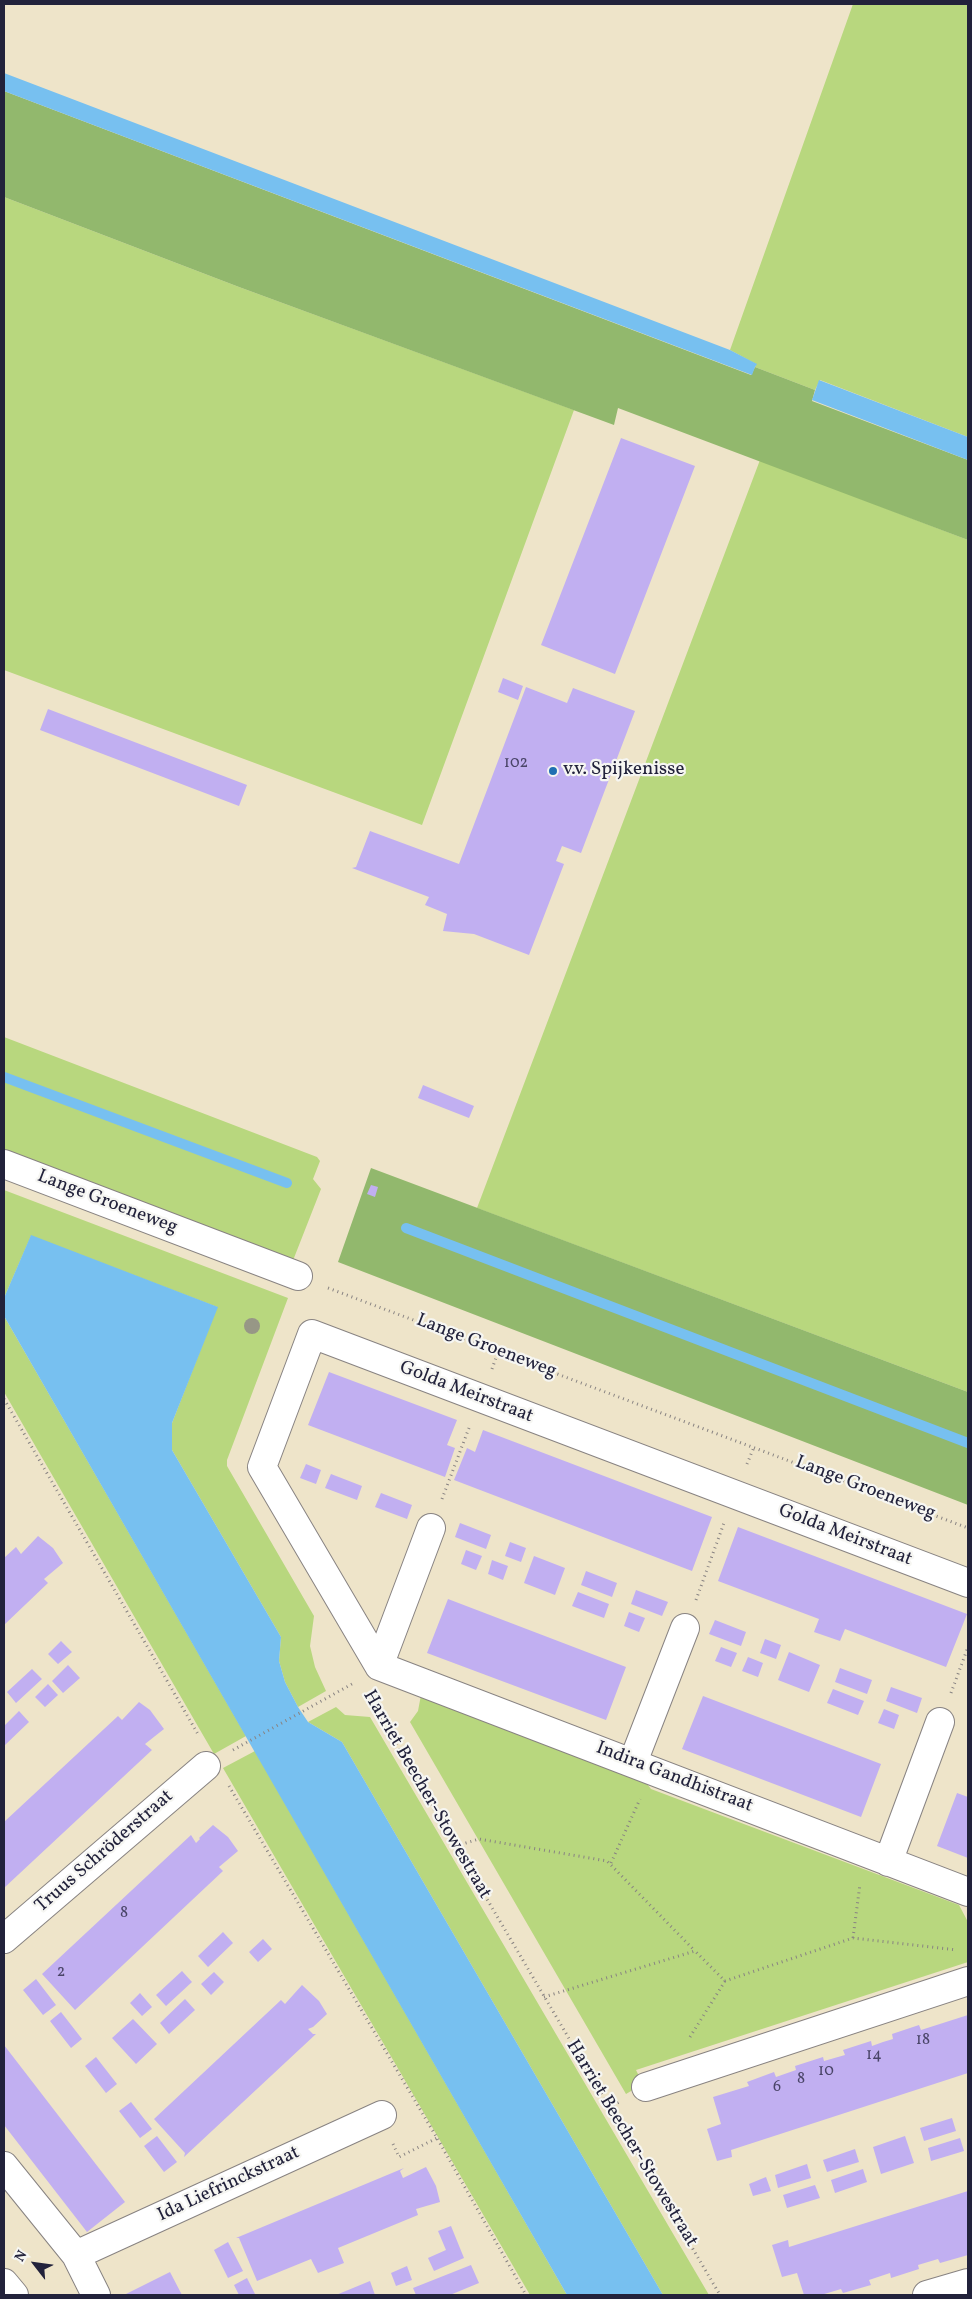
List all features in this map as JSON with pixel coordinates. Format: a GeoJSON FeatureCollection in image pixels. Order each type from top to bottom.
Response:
{"type":"FeatureCollection","features":[{"type":"Feature","properties":{"kind":"street","name":"Lange Groeneweg"},"geometry":{"type":"LineString","coordinates":[[4,1164],[298,1276]]}},
{"type":"Feature","properties":{"kind":"street","name":"Golda Meirstraat"},"geometry":{"type":"LineString","coordinates":[[369,1673],[262,1466],[312,1334],[968,1583]]}},
{"type":"Feature","properties":{"kind":"street"},"geometry":{"type":"LineString","coordinates":[[369,1673],[431,1528]]}},
{"type":"Feature","properties":{"kind":"street"},"geometry":{"type":"LineString","coordinates":[[643,1766],[685,1628]]}},
{"type":"Feature","properties":{"kind":"street","name":"Indira Gandhistraat"},"geometry":{"type":"LineString","coordinates":[[369,1673],[643,1766],[968,1892]]}},
{"type":"Feature","properties":{"kind":"street"},"geometry":{"type":"LineString","coordinates":[[876,1857],[940,1722]]}},
{"type":"Feature","properties":{"kind":"street","name":"Truus Schröderstraat"},"geometry":{"type":"LineString","coordinates":[[4,1939],[211,1762]]}},
{"type":"Feature","properties":{"kind":"street"},"geometry":{"type":"LineString","coordinates":[[646,2088],[968,1982]]}},
{"type":"Feature","properties":{"kind":"street","name":"Ida Liefrinckstraat"},"geometry":{"type":"LineString","coordinates":[[76,2256],[382,2115]]}},
{"type":"Feature","properties":{"kind":"street"},"geometry":{"type":"LineString","coordinates":[[4,2166],[76,2256],[96,2295]]}},
{"type":"Feature","properties":{"kind":"street"},"geometry":{"type":"LineString","coordinates":[[4,2283],[14,2295]]}},
{"type":"Feature","properties":{"kind":"street"},"geometry":{"type":"LineString","coordinates":[[926,2295],[968,2283]]}},
{"type":"Feature","properties":{"kind":"path","name":"Lange Groeneweg"},"geometry":{"type":"LineString","coordinates":[[298,1276],[968,1528]]}},
{"type":"Feature","properties":{"kind":"path"},"geometry":{"type":"LineString","coordinates":[[431,1528],[498,1352]]}},
{"type":"Feature","properties":{"kind":"path"},"geometry":{"type":"LineString","coordinates":[[4,1399],[211,1762],[437,2138],[526,2295]]}},
{"type":"Feature","properties":{"kind":"path"},"geometry":{"type":"LineString","coordinates":[[685,1628],[754,1447]]}},
{"type":"Feature","properties":{"kind":"path"},"geometry":{"type":"LineString","coordinates":[[940,1722],[968,1647]]}},
{"type":"Feature","properties":{"kind":"path"},"geometry":{"type":"LineString","coordinates":[[231,1752],[369,1673]]}},
{"type":"Feature","properties":{"kind":"path","name":"Harriet Beecher-Stowestraat"},"geometry":{"type":"LineString","coordinates":[[364,1688],[720,2295]]}},
{"type":"Feature","properties":{"kind":"path"},"geometry":{"type":"LineString","coordinates":[[611,1863],[643,1766]]}},
{"type":"Feature","properties":{"kind":"path"},"geometry":{"type":"LineString","coordinates":[[456,1846],[479,1839],[611,1863],[725,1981]]}},
{"type":"Feature","properties":{"kind":"path"},"geometry":{"type":"LineString","coordinates":[[853,1938],[876,1857]]}},
{"type":"Feature","properties":{"kind":"path"},"geometry":{"type":"LineString","coordinates":[[688,2040],[725,1981],[853,1938],[959,1950]]}},
{"type":"Feature","properties":{"kind":"path"},"geometry":{"type":"LineString","coordinates":[[544,1997],[695,1951]]}},
{"type":"Feature","properties":{"kind":"path"},"geometry":{"type":"LineString","coordinates":[[382,2115],[399,2157],[437,2138]]}},
{"type":"Feature","properties":{"kind":"green space"},"geometry":{"type":"Polygon","coordinates":[[[853,4],[968,4],[968,437],[820,380],[815,390],[755,367],[756,364],[730,350],[853,4]]]}},
{"type":"Feature","properties":{"kind":"green space"},"geometry":{"type":"Polygon","coordinates":[[[4,91],[751,375],[755,367],[815,390],[812,401],[968,460],[968,540],[618,408],[614,425],[239,287],[4,197],[4,91]]]}},
{"type":"Feature","properties":{"kind":"green space"},"geometry":{"type":"Polygon","coordinates":[[[4,197],[239,287],[574,410],[422,825],[4,670],[4,197]]]}},
{"type":"Feature","properties":{"kind":"green space"},"geometry":{"type":"Polygon","coordinates":[[[760,460],[968,540],[968,1392],[477,1208],[760,460]]]}},
{"type":"Feature","properties":{"kind":"green space"},"geometry":{"type":"Polygon","coordinates":[[[4,1037],[317,1157],[320,1161],[313,1179],[321,1189],[292,1263],[4,1154],[4,1037]]]}},
{"type":"Feature","properties":{"kind":"green space"},"geometry":{"type":"Polygon","coordinates":[[[371,1168],[968,1392],[968,1505],[338,1262],[371,1168]]]}},
{"type":"Feature","properties":{"kind":"green space"},"geometry":{"type":"Polygon","coordinates":[[[4,1190],[288,1298],[227,1460],[227,1466],[314,1616],[310,1646],[315,1667],[326,1691],[298,1707],[285,1682],[279,1661],[281,1637],[172,1450],[172,1423],[217,1307],[31,1236],[4,1298],[4,1190]]]}},
{"type":"Feature","properties":{"kind":"green space"},"geometry":{"type":"Polygon","coordinates":[[[4,1316],[246,1736],[214,1754],[4,1392],[4,1316]]]}},
{"type":"Feature","properties":{"kind":"green space"},"geometry":{"type":"Polygon","coordinates":[[[421,1695],[644,1780],[651,1789],[959,1905],[968,1922],[968,1962],[636,2070],[643,2084],[626,2094],[410,1722],[418,1711],[421,1695]]]}},
{"type":"Feature","properties":{"kind":"green space"},"geometry":{"type":"Polygon","coordinates":[[[336,1707],[345,1715],[370,1717],[709,2295],[663,2295],[342,1742],[308,1722],[336,1707]]]}},
{"type":"Feature","properties":{"kind":"green space"},"geometry":{"type":"Polygon","coordinates":[[[255,1751],[567,2295],[530,2295],[223,1768],[255,1751]]]}},
{"type":"Feature","properties":{"kind":"water"},"geometry":{"type":"Polygon","coordinates":[[[4,73],[730,350],[757,364],[752,375],[4,91],[4,73]]]}},
{"type":"Feature","properties":{"kind":"water"},"geometry":{"type":"Polygon","coordinates":[[[819,380],[968,437],[968,460],[812,400],[819,380]]]}},
{"type":"Feature","properties":{"kind":"water"},"geometry":{"type":"Polygon","coordinates":[[[31,1235],[218,1307],[172,1423],[172,1450],[281,1637],[279,1661],[285,1682],[298,1707],[308,1722],[342,1742],[663,2295],[567,2295],[4,1316],[4,1298],[31,1235]]]}},
{"type":"Feature","properties":{"kind":"building"},"geometry":{"type":"Polygon","coordinates":[[[621,438],[695,466],[615,674],[541,645],[621,438]]]}},
{"type":"Feature","properties":{"kind":"building"},"geometry":{"type":"Polygon","coordinates":[[[503,678],[523,686],[518,700],[498,692],[503,678]]]}},
{"type":"Feature","properties":{"kind":"building","name":"v.v. Spijkenisse"},"geometry":{"type":"Polygon","coordinates":[[[526,687],[567,703],[573,688],[635,711],[581,853],[562,846],[556,861],[564,864],[529,955],[474,934],[443,931],[447,914],[425,905],[429,897],[352,868],[356,867],[370,831],[459,864],[526,687]]]}},
{"type":"Feature","properties":{"kind":"building"},"geometry":{"type":"Polygon","coordinates":[[[48,709],[247,785],[239,806],[40,730],[48,709]]]}},
{"type":"Feature","properties":{"kind":"building"},"geometry":{"type":"Polygon","coordinates":[[[423,1085],[474,1106],[469,1118],[418,1098],[423,1085]]]}},
{"type":"Feature","properties":{"kind":"building"},"geometry":{"type":"Polygon","coordinates":[[[371,1185],[378,1187],[375,1197],[367,1194],[371,1185]]]}},
{"type":"Feature","properties":{"kind":"building"},"geometry":{"type":"Polygon","coordinates":[[[329,1372],[457,1420],[447,1445],[455,1448],[445,1477],[308,1425],[329,1372]]]}},
{"type":"Feature","properties":{"kind":"building"},"geometry":{"type":"Polygon","coordinates":[[[483,1430],[712,1517],[692,1571],[454,1480],[467,1448],[475,1452],[483,1430]]]}},
{"type":"Feature","properties":{"kind":"building"},"geometry":{"type":"Polygon","coordinates":[[[306,1464],[321,1470],[316,1484],[300,1478],[306,1464]]]}},
{"type":"Feature","properties":{"kind":"building"},"geometry":{"type":"Polygon","coordinates":[[[331,1474],[362,1486],[357,1500],[325,1488],[331,1474]]]}},
{"type":"Feature","properties":{"kind":"building"},"geometry":{"type":"Polygon","coordinates":[[[381,1493],[412,1505],[407,1519],[375,1507],[381,1493]]]}},
{"type":"Feature","properties":{"kind":"building"},"geometry":{"type":"Polygon","coordinates":[[[460,1523],[491,1535],[486,1549],[455,1537],[460,1523]]]}},
{"type":"Feature","properties":{"kind":"building"},"geometry":{"type":"Polygon","coordinates":[[[738,1527],[967,1614],[946,1667],[845,1629],[840,1641],[814,1632],[819,1619],[718,1581],[738,1527]]]}},
{"type":"Feature","properties":{"kind":"building"},"geometry":{"type":"Polygon","coordinates":[[[38,1536],[53,1548],[63,1563],[44,1579],[48,1583],[4,1625],[4,1558],[16,1547],[21,1554],[38,1536]]]}},
{"type":"Feature","properties":{"kind":"building"},"geometry":{"type":"Polygon","coordinates":[[[510,1542],[526,1548],[521,1562],[505,1556],[510,1542]]]}},
{"type":"Feature","properties":{"kind":"building"},"geometry":{"type":"Polygon","coordinates":[[[466,1550],[482,1556],[476,1570],[461,1564],[466,1550]]]}},
{"type":"Feature","properties":{"kind":"building"},"geometry":{"type":"Polygon","coordinates":[[[534,1556],[565,1568],[555,1595],[524,1583],[534,1556]]]}},
{"type":"Feature","properties":{"kind":"building"},"geometry":{"type":"Polygon","coordinates":[[[492,1560],[508,1566],[503,1580],[488,1574],[492,1560]]]}},
{"type":"Feature","properties":{"kind":"building"},"geometry":{"type":"Polygon","coordinates":[[[586,1571],[617,1583],[612,1597],[581,1585],[586,1571]]]}},
{"type":"Feature","properties":{"kind":"building"},"geometry":{"type":"Polygon","coordinates":[[[636,1590],[668,1602],[662,1616],[631,1604],[636,1590]]]}},
{"type":"Feature","properties":{"kind":"building"},"geometry":{"type":"Polygon","coordinates":[[[578,1592],[609,1604],[604,1618],[572,1606],[578,1592]]]}},
{"type":"Feature","properties":{"kind":"building"},"geometry":{"type":"Polygon","coordinates":[[[448,1599],[626,1667],[606,1720],[427,1653],[448,1599]]]}},
{"type":"Feature","properties":{"kind":"building"},"geometry":{"type":"Polygon","coordinates":[[[629,1612],[645,1618],[639,1632],[624,1626],[629,1612]]]}},
{"type":"Feature","properties":{"kind":"building"},"geometry":{"type":"Polygon","coordinates":[[[715,1620],[746,1632],[741,1646],[709,1634],[715,1620]]]}},
{"type":"Feature","properties":{"kind":"building"},"geometry":{"type":"Polygon","coordinates":[[[765,1639],[781,1645],[776,1659],[760,1653],[765,1639]]]}},
{"type":"Feature","properties":{"kind":"building"},"geometry":{"type":"Polygon","coordinates":[[[61,1641],[72,1652],[58,1664],[48,1654],[61,1641]]]}},
{"type":"Feature","properties":{"kind":"building"},"geometry":{"type":"Polygon","coordinates":[[[721,1647],[737,1653],[731,1667],[715,1661],[721,1647]]]}},
{"type":"Feature","properties":{"kind":"building"},"geometry":{"type":"Polygon","coordinates":[[[789,1652],[820,1665],[809,1692],[778,1680],[789,1652]]]}},
{"type":"Feature","properties":{"kind":"building"},"geometry":{"type":"Polygon","coordinates":[[[748,1657],[763,1663],[758,1677],[742,1671],[748,1657]]]}},
{"type":"Feature","properties":{"kind":"building"},"geometry":{"type":"Polygon","coordinates":[[[68,1665],[80,1678],[63,1693],[52,1681],[68,1665]]]}},
{"type":"Feature","properties":{"kind":"building"},"geometry":{"type":"Polygon","coordinates":[[[840,1668],[872,1680],[867,1694],[835,1682],[840,1668]]]}},
{"type":"Feature","properties":{"kind":"building"},"geometry":{"type":"Polygon","coordinates":[[[32,1669],[42,1679],[16,1703],[7,1692],[32,1669]]]}},
{"type":"Feature","properties":{"kind":"building"},"geometry":{"type":"Polygon","coordinates":[[[48,1684],[58,1695],[45,1707],[35,1697],[48,1684]]]}},
{"type":"Feature","properties":{"kind":"building"},"geometry":{"type":"Polygon","coordinates":[[[891,1687],[922,1698],[917,1713],[886,1701],[891,1687]]]}},
{"type":"Feature","properties":{"kind":"building"},"geometry":{"type":"Polygon","coordinates":[[[833,1689],[864,1701],[858,1715],[827,1703],[833,1689]]]}},
{"type":"Feature","properties":{"kind":"building"},"geometry":{"type":"Polygon","coordinates":[[[703,1696],[881,1764],[861,1817],[682,1749],[703,1696]]]}},
{"type":"Feature","properties":{"kind":"building"},"geometry":{"type":"Polygon","coordinates":[[[139,1702],[150,1710],[164,1729],[145,1744],[152,1750],[4,1888],[4,1822],[118,1716],[122,1720],[139,1702]]]}},
{"type":"Feature","properties":{"kind":"building"},"geometry":{"type":"Polygon","coordinates":[[[884,1709],[899,1715],[894,1729],[878,1723],[884,1709]]]}},
{"type":"Feature","properties":{"kind":"building"},"geometry":{"type":"Polygon","coordinates":[[[19,1711],[29,1722],[4,1746],[4,1726],[19,1711]]]}},
{"type":"Feature","properties":{"kind":"building"},"geometry":{"type":"Polygon","coordinates":[[[957,1793],[968,1797],[968,1858],[937,1846],[957,1793]]]}},
{"type":"Feature","properties":{"kind":"building"},"geometry":{"type":"Polygon","coordinates":[[[213,1825],[228,1837],[238,1851],[219,1867],[223,1871],[75,2010],[42,1974],[191,1835],[196,1843],[213,1825]]]}},
{"type":"Feature","properties":{"kind":"building"},"geometry":{"type":"Polygon","coordinates":[[[223,1932],[233,1943],[208,1967],[198,1956],[223,1932]]]}},
{"type":"Feature","properties":{"kind":"building"},"geometry":{"type":"Polygon","coordinates":[[[263,1939],[272,1949],[258,1962],[249,1952],[263,1939]]]}},
{"type":"Feature","properties":{"kind":"building"},"geometry":{"type":"Polygon","coordinates":[[[182,1971],[192,1982],[166,2006],[156,1995],[182,1971]]]}},
{"type":"Feature","properties":{"kind":"building"},"geometry":{"type":"Polygon","coordinates":[[[214,1972],[224,1982],[211,1995],[201,1984],[214,1972]]]}},
{"type":"Feature","properties":{"kind":"building"},"geometry":{"type":"Polygon","coordinates":[[[36,1979],[56,2005],[43,2015],[23,1990],[36,1979]]]}},
{"type":"Feature","properties":{"kind":"building"},"geometry":{"type":"Polygon","coordinates":[[[302,1985],[319,2001],[327,2014],[313,2027],[308,2029],[313,2034],[316,2034],[184,2157],[185,2153],[154,2119],[281,2000],[285,2004],[302,1985]]]}},
{"type":"Feature","properties":{"kind":"building"},"geometry":{"type":"Polygon","coordinates":[[[140,1993],[152,2007],[142,2016],[130,2003],[140,1993]]]}},
{"type":"Feature","properties":{"kind":"building"},"geometry":{"type":"Polygon","coordinates":[[[185,1999],[195,2010],[169,2034],[160,2023],[185,1999]]]}},
{"type":"Feature","properties":{"kind":"building"},"geometry":{"type":"Polygon","coordinates":[[[61,2012],[82,2039],[71,2048],[50,2021],[61,2012]]]}},
{"type":"Feature","properties":{"kind":"building"},"geometry":{"type":"Polygon","coordinates":[[[968,2015],[968,2073],[731,2150],[732,2157],[717,2161],[707,2129],[721,2124],[713,2097],[749,2086],[747,2082],[774,2072],[776,2077],[796,2070],[795,2066],[823,2057],[824,2061],[845,2055],[843,2050],[871,2041],[872,2046],[893,2039],[892,2034],[919,2025],[921,2030],[968,2015]]]}},
{"type":"Feature","properties":{"kind":"building"},"geometry":{"type":"Polygon","coordinates":[[[133,2019],[157,2044],[136,2064],[112,2038],[133,2019]]]}},
{"type":"Feature","properties":{"kind":"building"},"geometry":{"type":"Polygon","coordinates":[[[4,2045],[125,2202],[87,2232],[4,2125],[4,2045]]]}},
{"type":"Feature","properties":{"kind":"building"},"geometry":{"type":"Polygon","coordinates":[[[96,2057],[117,2084],[106,2093],[85,2066],[96,2057]]]}},
{"type":"Feature","properties":{"kind":"building"},"geometry":{"type":"Polygon","coordinates":[[[131,2102],[152,2129],[140,2138],[119,2111],[131,2102]]]}},
{"type":"Feature","properties":{"kind":"building"},"geometry":{"type":"Polygon","coordinates":[[[952,2118],[956,2131],[924,2141],[920,2128],[952,2118]]]}},
{"type":"Feature","properties":{"kind":"building"},"geometry":{"type":"Polygon","coordinates":[[[157,2136],[177,2162],[164,2172],[144,2146],[157,2136]]]}},
{"type":"Feature","properties":{"kind":"building"},"geometry":{"type":"Polygon","coordinates":[[[905,2136],[914,2163],[881,2174],[873,2147],[905,2136]]]}},
{"type":"Feature","properties":{"kind":"building"},"geometry":{"type":"Polygon","coordinates":[[[960,2138],[964,2151],[931,2161],[928,2148],[960,2138]]]}},
{"type":"Feature","properties":{"kind":"building"},"geometry":{"type":"Polygon","coordinates":[[[855,2149],[859,2162],[827,2172],[823,2160],[855,2149]]]}},
{"type":"Feature","properties":{"kind":"building"},"geometry":{"type":"Polygon","coordinates":[[[807,2164],[811,2178],[778,2188],[775,2175],[807,2164]]]}},
{"type":"Feature","properties":{"kind":"building"},"geometry":{"type":"Polygon","coordinates":[[[426,2167],[436,2186],[440,2202],[416,2209],[418,2215],[338,2248],[344,2263],[318,2273],[311,2259],[257,2281],[239,2238],[236,2238],[404,2168],[400,2171],[403,2178],[426,2167]]]}},
{"type":"Feature","properties":{"kind":"building"},"geometry":{"type":"Polygon","coordinates":[[[863,2169],[867,2182],[835,2193],[831,2180],[863,2169]]]}},
{"type":"Feature","properties":{"kind":"building"},"geometry":{"type":"Polygon","coordinates":[[[766,2177],[771,2191],[753,2196],[749,2184],[766,2177]]]}},
{"type":"Feature","properties":{"kind":"building"},"geometry":{"type":"Polygon","coordinates":[[[815,2185],[820,2198],[787,2208],[783,2195],[815,2185]]]}},
{"type":"Feature","properties":{"kind":"building"},"geometry":{"type":"Polygon","coordinates":[[[968,2191],[968,2255],[940,2263],[938,2259],[918,2265],[919,2269],[891,2278],[890,2273],[869,2280],[871,2285],[843,2293],[841,2289],[821,2295],[804,2295],[797,2273],[782,2277],[772,2245],[788,2240],[789,2247],[968,2191]]]}},
{"type":"Feature","properties":{"kind":"building"},"geometry":{"type":"Polygon","coordinates":[[[451,2226],[464,2258],[434,2271],[428,2258],[446,2250],[438,2231],[451,2226]]]}},
{"type":"Feature","properties":{"kind":"building"},"geometry":{"type":"Polygon","coordinates":[[[228,2242],[243,2271],[228,2278],[214,2250],[228,2242]]]}},
{"type":"Feature","properties":{"kind":"building"},"geometry":{"type":"Polygon","coordinates":[[[471,2265],[479,2283],[450,2295],[416,2295],[413,2288],[471,2265]]]}},
{"type":"Feature","properties":{"kind":"building"},"geometry":{"type":"Polygon","coordinates":[[[407,2266],[412,2280],[396,2286],[391,2273],[407,2266]]]}},
{"type":"Feature","properties":{"kind":"building"},"geometry":{"type":"Polygon","coordinates":[[[170,2272],[182,2295],[124,2295],[170,2272]]]}},
{"type":"Feature","properties":{"kind":"building"},"geometry":{"type":"Polygon","coordinates":[[[247,2278],[256,2295],[239,2295],[234,2285],[247,2278]]]}},
{"type":"Feature","properties":{"kind":"building"},"geometry":{"type":"Polygon","coordinates":[[[370,2281],[375,2295],[336,2295],[370,2281]]]}},
{"type":"Feature","properties":{"kind":"waterway"},"geometry":{"type":"LineString","coordinates":[[4,1077],[287,1183]]}},
{"type":"Feature","properties":{"kind":"waterway"},"geometry":{"type":"LineString","coordinates":[[406,1228],[968,1443]]}},
{"type":"Feature","properties":{"kind":"place","name":"v.v. Spijkenisse"},"geometry":{"type":"Point","coordinates":[553,771]}}]}
